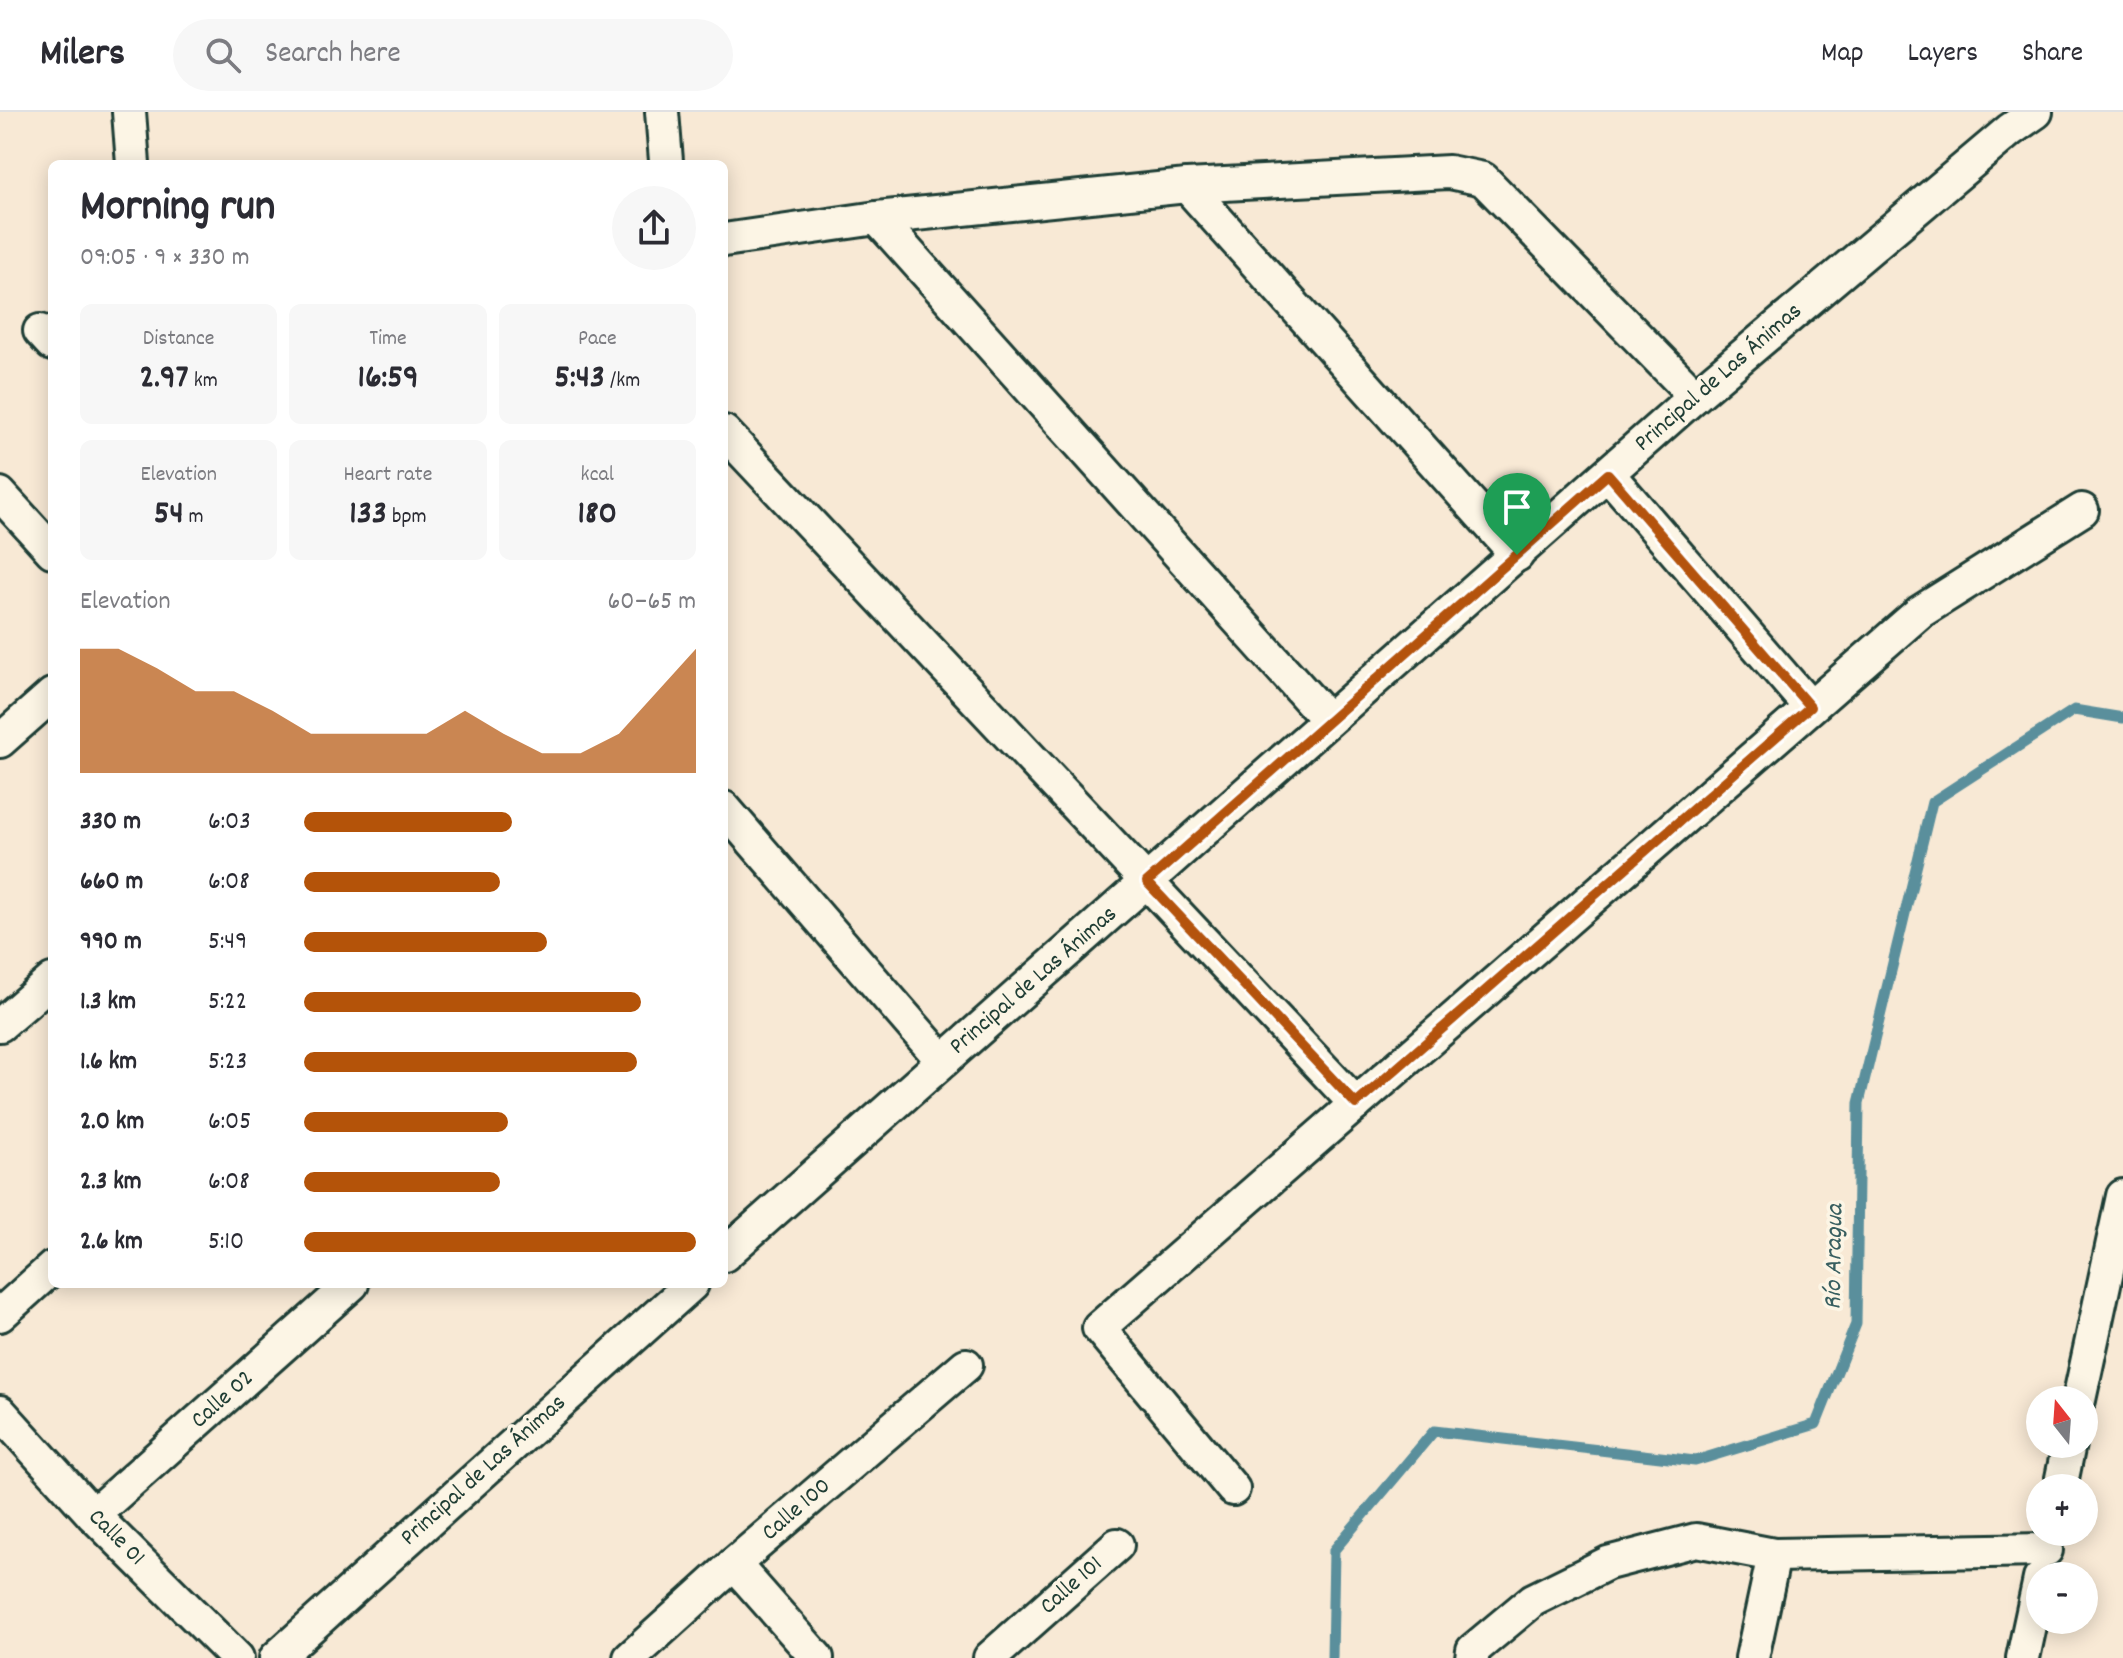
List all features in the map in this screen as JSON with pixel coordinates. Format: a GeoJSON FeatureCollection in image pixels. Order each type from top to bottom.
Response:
{"type":"FeatureCollection","features":[{"type":"Feature","properties":{"kind":"street"},"geometry":{"type":"LineString","coordinates":[[129,112],[133,160]]}},
{"type":"Feature","properties":{"kind":"street"},"geometry":{"type":"LineString","coordinates":[[662,112],[666,160]]}},
{"type":"Feature","properties":{"kind":"street","name":"Principal de Las Ánimas"},"geometry":{"type":"LineString","coordinates":[[728,1251],[1695,396],[2010,130],[2036,112]]}},
{"type":"Feature","properties":{"kind":"street"},"geometry":{"type":"LineString","coordinates":[[728,239],[877,218],[1187,186],[1449,172],[1483,179],[1695,396]]}},
{"type":"Feature","properties":{"kind":"street"},"geometry":{"type":"LineString","coordinates":[[1187,186],[1517,555]]}},
{"type":"Feature","properties":{"kind":"street"},"geometry":{"type":"LineString","coordinates":[[877,218],[1328,720]]}},
{"type":"Feature","properties":{"kind":"street"},"geometry":{"type":"LineString","coordinates":[[728,436],[1356,1104]]}},
{"type":"Feature","properties":{"kind":"street"},"geometry":{"type":"LineString","coordinates":[[1608,474],[1810,707]]}},
{"type":"Feature","properties":{"kind":"street"},"geometry":{"type":"LineString","coordinates":[[0,494],[48,547]]}},
{"type":"Feature","properties":{"kind":"street"},"geometry":{"type":"LineString","coordinates":[[1233,1489],[1099,1328],[1920,612],[2082,510]]}},
{"type":"Feature","properties":{"kind":"street"},"geometry":{"type":"LineString","coordinates":[[0,741],[48,699]]}},
{"type":"Feature","properties":{"kind":"street"},"geometry":{"type":"LineString","coordinates":[[728,813],[943,1061]]}},
{"type":"Feature","properties":{"kind":"street"},"geometry":{"type":"LineString","coordinates":[[0,1025],[48,983]]}},
{"type":"Feature","properties":{"kind":"street"},"geometry":{"type":"LineString","coordinates":[[2082,1386],[2123,1196]]}},
{"type":"Feature","properties":{"kind":"street"},"geometry":{"type":"LineString","coordinates":[[0,1315],[48,1272]]}},
{"type":"Feature","properties":{"kind":"street","name":"Calle 02"},"geometry":{"type":"LineString","coordinates":[[93,1515],[348,1288]]}},
{"type":"Feature","properties":{"kind":"street","name":"Principal de Las Ánimas"},"geometry":{"type":"LineString","coordinates":[[276,1658],[688,1288]]}},
{"type":"Feature","properties":{"kind":"street","name":"Calle 100"},"geometry":{"type":"LineString","coordinates":[[630,1658],[734,1564],[966,1365]]}},
{"type":"Feature","properties":{"kind":"street","name":"Calle 01"},"geometry":{"type":"LineString","coordinates":[[0,1412],[93,1515],[237,1658]]}},
{"type":"Feature","properties":{"kind":"street"},"geometry":{"type":"LineString","coordinates":[[1473,1654],[1533,1600],[1608,1563],[1696,1540],[1774,1555],[2044,1559],[2023,1658]]}},
{"type":"Feature","properties":{"kind":"street","name":"Calle 101"},"geometry":{"type":"LineString","coordinates":[[990,1658],[1117,1545]]}},
{"type":"Feature","properties":{"kind":"street"},"geometry":{"type":"LineString","coordinates":[[1752,1658],[1774,1555]]}},
{"type":"Feature","properties":{"kind":"street"},"geometry":{"type":"LineString","coordinates":[[734,1564],[817,1658]]}},
{"type":"Feature","properties":{"kind":"waterway","name":"Río Aragua"},"geometry":{"type":"LineString","coordinates":[[1332,1658],[1334,1550],[1434,1431],[1695,1461],[1816,1424],[1856,1324],[1859,1103],[1932,802],[2074,710],[2123,718]]}},
{"type":"Feature","properties":{"kind":"route"},"geometry":{"type":"LineString","coordinates":[[1608,474],[1810,707],[1356,1104],[1147,882],[1517,555],[1608,474]]}}]}
